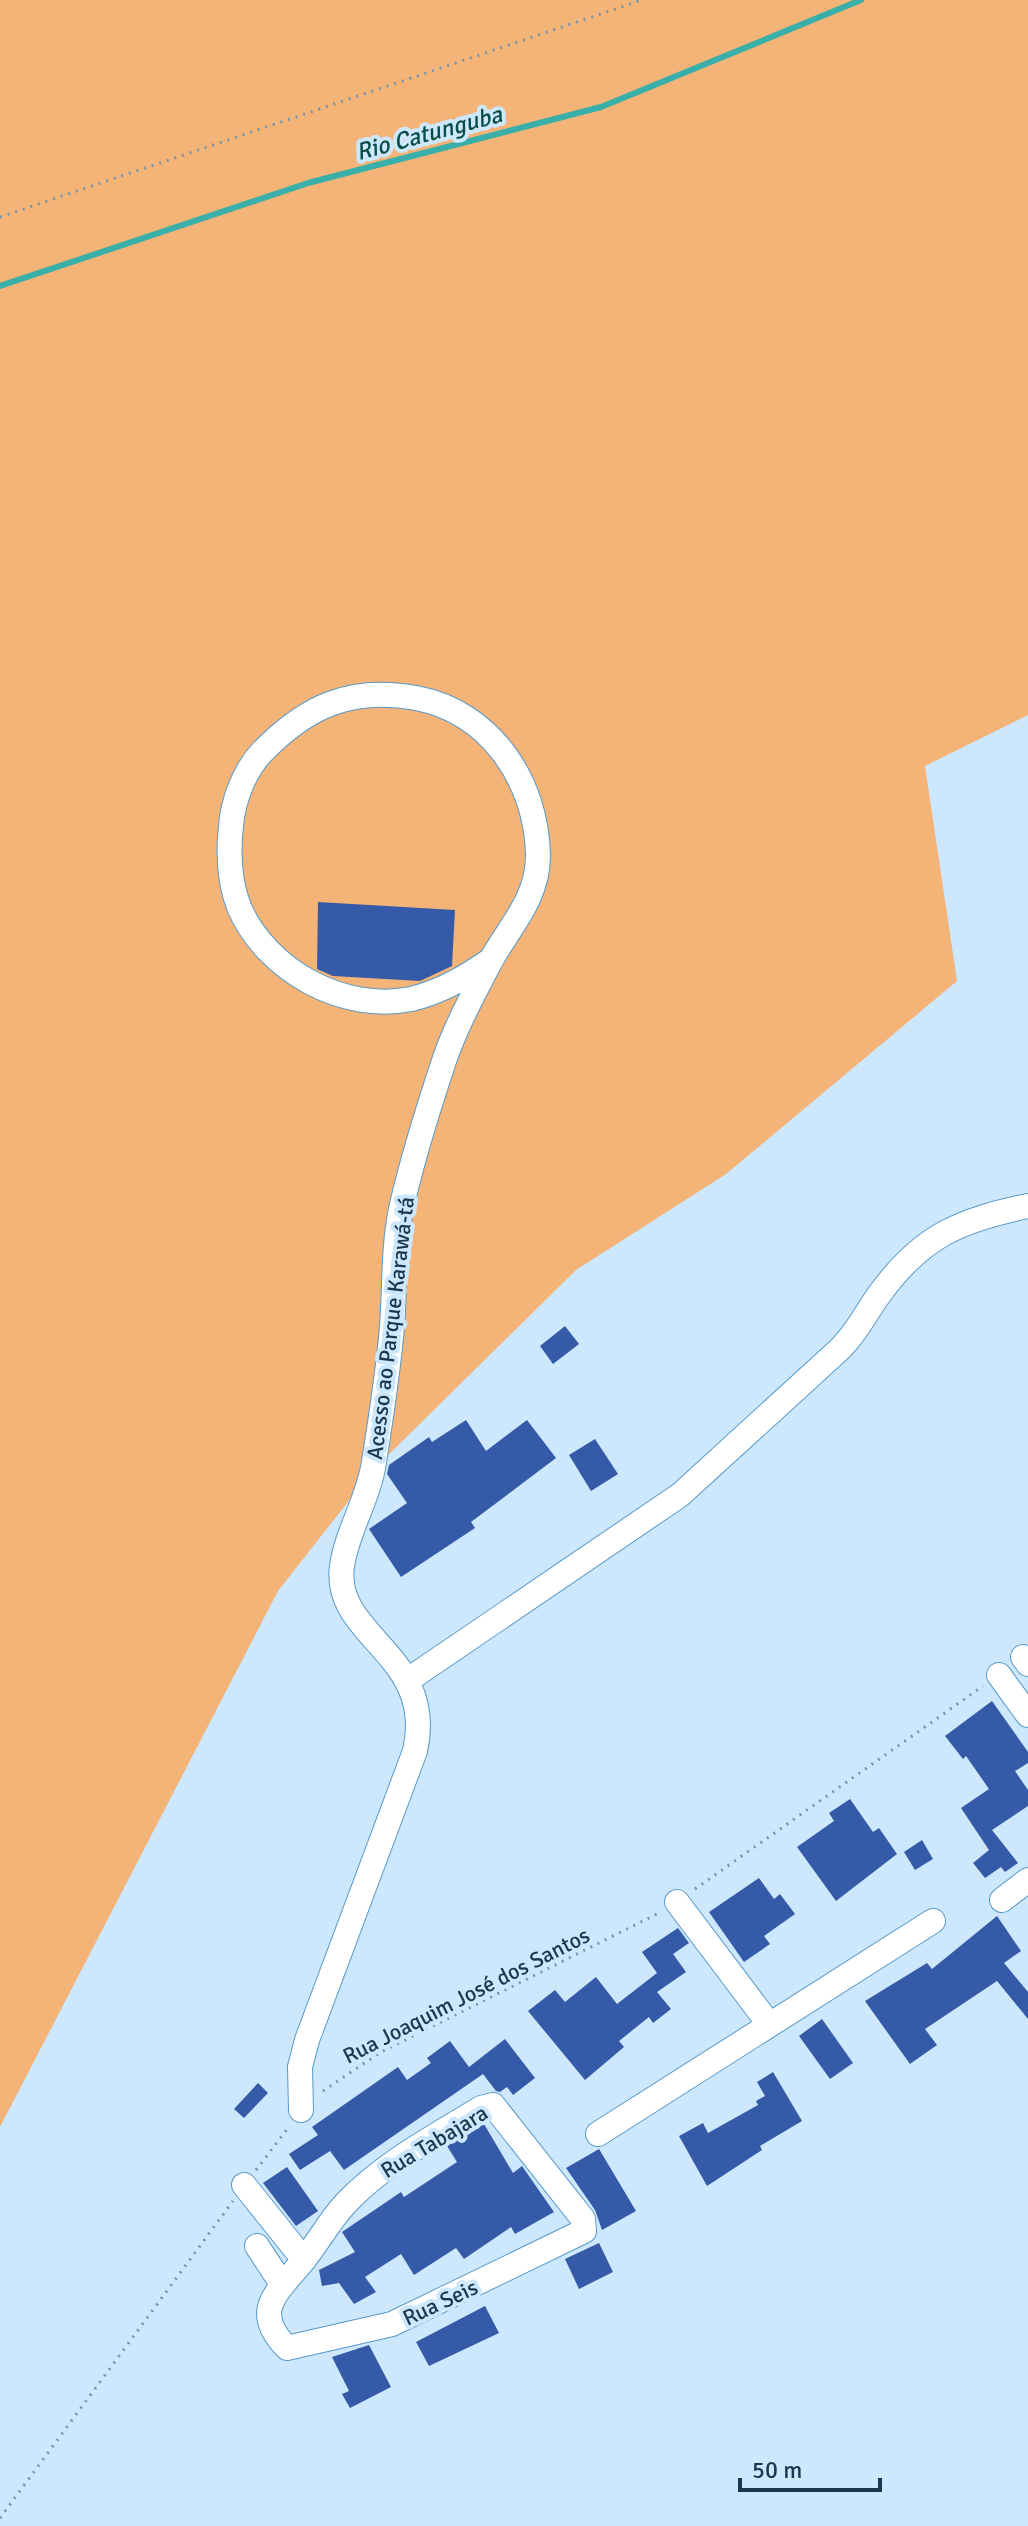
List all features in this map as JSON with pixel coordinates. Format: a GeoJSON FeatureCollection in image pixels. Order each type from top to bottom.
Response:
{"type":"FeatureCollection","features":[{"type":"Feature","properties":{"kind":"street","name":"Acesso ao Parque Karawá-tá"},"geometry":{"type":"LineString","coordinates":[[301,2110],[300,2067],[307,2040],[415,1751],[420,1726],[419,1710],[408,1680],[350,1607],[341,1571],[373,1470],[392,1329],[401,1211],[445,1057],[492,959],[525,909],[538,861],[534,811],[515,765],[481,727],[436,702],[387,692],[336,700],[290,723],[255,760],[233,806],[228,857],[240,907],[268,951],[308,982],[357,999],[408,999],[457,983],[492,959]]}},
{"type":"Feature","properties":{"kind":"street"},"geometry":{"type":"LineString","coordinates":[[408,1680],[680,1495],[841,1348],[862,1326],[879,1294],[916,1250],[942,1232],[981,1216],[1028,1206]]}},
{"type":"Feature","properties":{"kind":"street"},"geometry":{"type":"LineString","coordinates":[[999,1675],[1028,1715]]}},
{"type":"Feature","properties":{"kind":"street"},"geometry":{"type":"LineString","coordinates":[[1002,1900],[1028,1880]]}},
{"type":"Feature","properties":{"kind":"street"},"geometry":{"type":"LineString","coordinates":[[677,1902],[769,2024]]}},
{"type":"Feature","properties":{"kind":"street"},"geometry":{"type":"LineString","coordinates":[[598,2134],[933,1921]]}},
{"type":"Feature","properties":{"kind":"street","name":"Rua Tabajara"},"geometry":{"type":"LineString","coordinates":[[304,2260],[343,2205],[365,2184],[402,2156],[481,2108],[493,2105],[583,2219],[584,2231]]}},
{"type":"Feature","properties":{"kind":"street"},"geometry":{"type":"LineString","coordinates":[[244,2185],[304,2260],[282,2284],[257,2246]]}},
{"type":"Feature","properties":{"kind":"street","name":"Rua Seis"},"geometry":{"type":"LineString","coordinates":[[282,2284],[266,2316],[271,2328],[287,2348],[392,2324],[584,2231]]}},
{"type":"Feature","properties":{"kind":"path"},"geometry":{"type":"LineString","coordinates":[[0,217],[642,0]]}},
{"type":"Feature","properties":{"kind":"path","name":"Rua Joaquim José dos Santos"},"geometry":{"type":"LineString","coordinates":[[0,2518],[301,2110],[332,2083],[381,2052],[677,1902],[999,1675]]}},
{"type":"Feature","properties":{"kind":"shaded area"},"geometry":{"type":"Polygon","coordinates":[[[0,0],[1028,0],[1028,715],[925,766],[957,981],[726,1174],[576,1270],[373,1470],[278,1591],[0,2127],[0,0]]]}},
{"type":"Feature","properties":{"kind":"building"},"geometry":{"type":"Polygon","coordinates":[[[318,902],[455,910],[452,966],[420,981],[333,976],[317,969],[318,902]]]}},
{"type":"Feature","properties":{"kind":"building"},"geometry":{"type":"Polygon","coordinates":[[[565,1326],[579,1344],[553,1364],[540,1346],[565,1326]]]}},
{"type":"Feature","properties":{"kind":"building"},"geometry":{"type":"Polygon","coordinates":[[[466,1420],[486,1451],[527,1420],[556,1458],[471,1522],[475,1528],[401,1577],[369,1529],[407,1503],[387,1474],[389,1465],[429,1437],[432,1442],[466,1420]]]}},
{"type":"Feature","properties":{"kind":"building"},"geometry":{"type":"Polygon","coordinates":[[[595,1439],[618,1474],[591,1491],[569,1455],[595,1439]]]}},
{"type":"Feature","properties":{"kind":"building"},"geometry":{"type":"Polygon","coordinates":[[[992,1701],[1028,1752],[1028,1763],[1015,1771],[1028,1790],[1028,1806],[992,1830],[1018,1863],[1005,1872],[1001,1867],[985,1878],[973,1863],[989,1850],[961,1808],[989,1789],[966,1756],[963,1759],[945,1736],[992,1701]]]}},
{"type":"Feature","properties":{"kind":"building"},"geometry":{"type":"Polygon","coordinates":[[[850,1799],[873,1832],[879,1828],[897,1854],[836,1901],[797,1847],[834,1821],[829,1813],[850,1799]]]}},
{"type":"Feature","properties":{"kind":"building"},"geometry":{"type":"Polygon","coordinates":[[[922,1840],[933,1859],[915,1870],[904,1852],[922,1840]]]}},
{"type":"Feature","properties":{"kind":"building"},"geometry":{"type":"Polygon","coordinates":[[[759,1878],[774,1899],[780,1894],[795,1914],[764,1936],[770,1944],[744,1962],[709,1912],[759,1878]]]}},
{"type":"Feature","properties":{"kind":"building"},"geometry":{"type":"Polygon","coordinates":[[[997,1916],[1021,1951],[1004,1963],[1028,1992],[1028,2019],[997,1981],[925,2029],[937,2045],[910,2064],[865,2001],[927,1963],[932,1969],[997,1916]]]}},
{"type":"Feature","properties":{"kind":"building"},"geometry":{"type":"Polygon","coordinates":[[[678,1928],[689,1943],[673,1954],[686,1972],[657,1992],[671,2009],[653,2023],[649,2017],[619,2041],[624,2047],[585,2080],[528,2011],[555,1990],[565,2002],[596,1977],[617,2004],[657,1973],[642,1952],[678,1928]]]}},
{"type":"Feature","properties":{"kind":"building"},"geometry":{"type":"Polygon","coordinates":[[[822,2019],[853,2063],[830,2079],[799,2036],[822,2019]]]}},
{"type":"Feature","properties":{"kind":"building"},"geometry":{"type":"Polygon","coordinates":[[[505,2039],[535,2078],[513,2095],[507,2087],[496,2091],[483,2074],[344,2170],[330,2151],[300,2170],[289,2154],[318,2135],[312,2127],[398,2067],[407,2080],[431,2063],[427,2058],[450,2041],[469,2067],[505,2039]]]}},
{"type":"Feature","properties":{"kind":"building"},"geometry":{"type":"Polygon","coordinates":[[[773,2072],[802,2121],[760,2146],[762,2150],[707,2186],[679,2136],[703,2123],[708,2133],[758,2105],[756,2101],[765,2096],[757,2082],[773,2072]]]}},
{"type":"Feature","properties":{"kind":"building"},"geometry":{"type":"Polygon","coordinates":[[[258,2083],[268,2093],[244,2118],[234,2109],[258,2083]]]}},
{"type":"Feature","properties":{"kind":"building"},"geometry":{"type":"Polygon","coordinates":[[[484,2124],[513,2173],[522,2166],[554,2212],[515,2234],[511,2227],[464,2259],[456,2248],[414,2275],[401,2254],[365,2277],[376,2292],[354,2304],[339,2283],[322,2286],[319,2270],[355,2252],[342,2232],[401,2192],[404,2197],[457,2162],[447,2146],[484,2124]]]}},
{"type":"Feature","properties":{"kind":"building"},"geometry":{"type":"Polygon","coordinates":[[[599,2149],[636,2211],[602,2230],[595,2210],[566,2168],[599,2149]]]}},
{"type":"Feature","properties":{"kind":"building"},"geometry":{"type":"Polygon","coordinates":[[[287,2167],[318,2211],[296,2226],[263,2183],[287,2167]]]}},
{"type":"Feature","properties":{"kind":"building"},"geometry":{"type":"Polygon","coordinates":[[[599,2243],[613,2272],[579,2289],[565,2259],[599,2243]]]}},
{"type":"Feature","properties":{"kind":"building"},"geometry":{"type":"Polygon","coordinates":[[[485,2306],[499,2333],[429,2366],[416,2342],[485,2306]]]}},
{"type":"Feature","properties":{"kind":"building"},"geometry":{"type":"Polygon","coordinates":[[[369,2345],[391,2387],[350,2408],[342,2394],[349,2391],[332,2357],[369,2345]]]}},
{"type":"Feature","properties":{"kind":"waterway","name":"Rio Catunguba"},"geometry":{"type":"LineString","coordinates":[[0,286],[308,183],[601,107],[861,0]]}}]}
